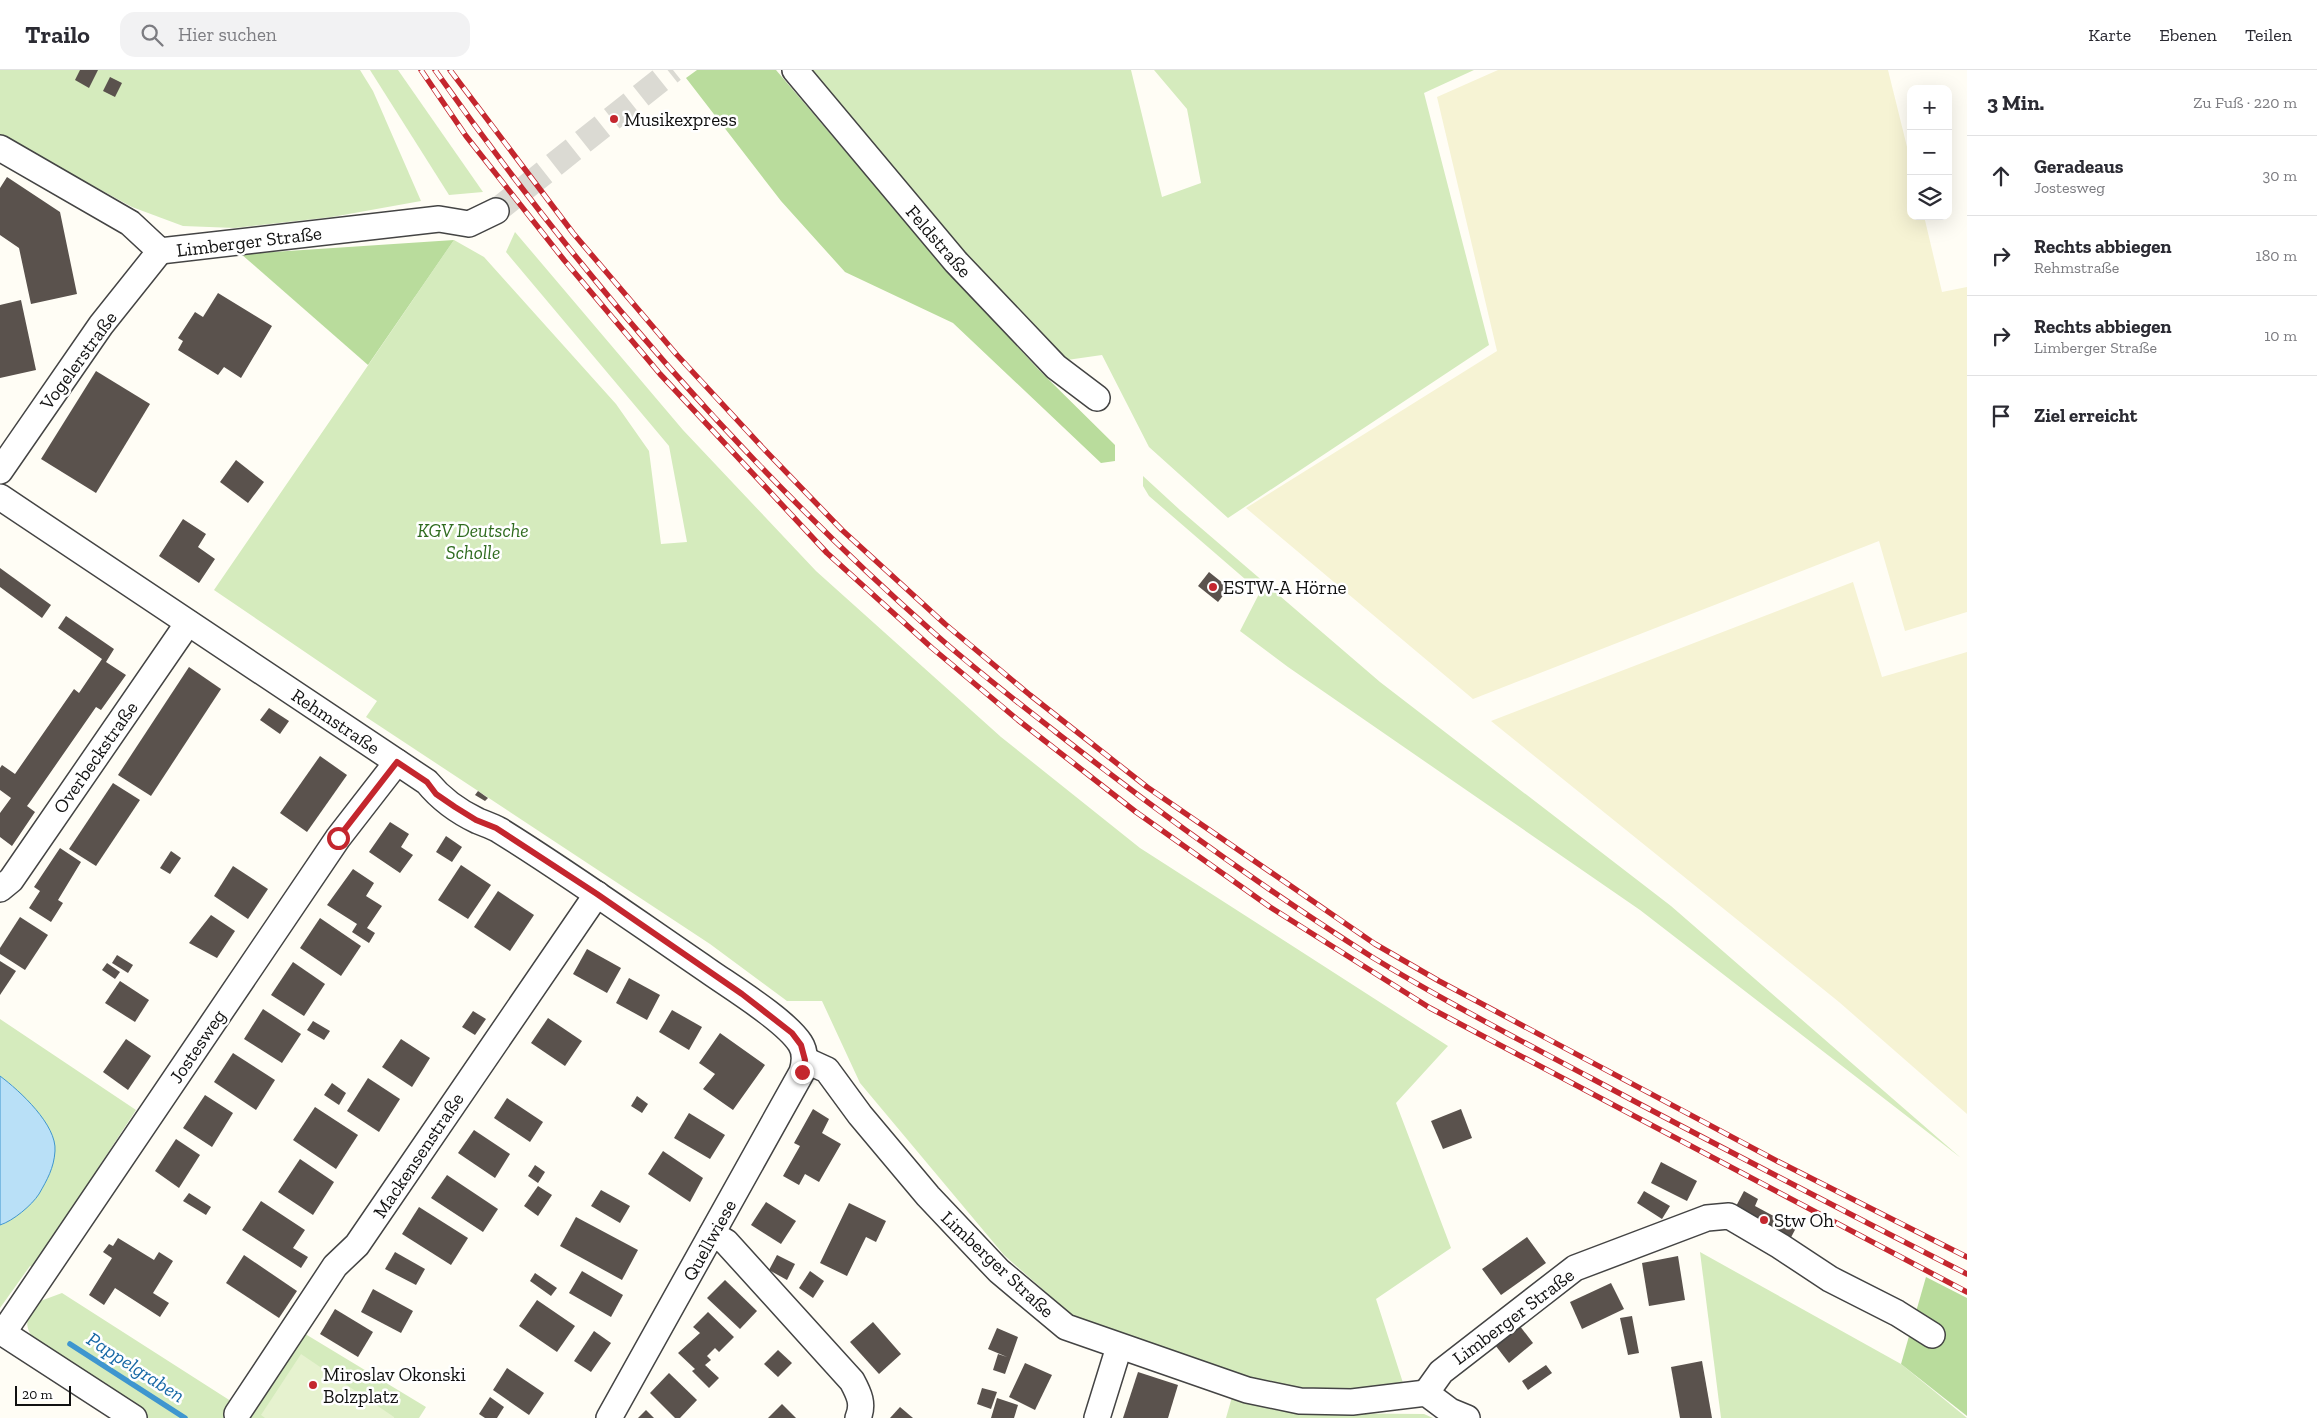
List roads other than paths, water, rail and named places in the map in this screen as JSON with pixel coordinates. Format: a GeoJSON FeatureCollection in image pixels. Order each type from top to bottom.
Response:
{"type":"FeatureCollection","features":[{"type":"Feature","properties":{"kind":"street","name":"Feldstraße"},"geometry":{"type":"LineString","coordinates":[[795,70],[956,262],[1056,367],[1097,398]]}},
{"type":"Feature","properties":{"kind":"street","name":"Limberger Straße"},"geometry":{"type":"LineString","coordinates":[[0,148],[130,222],[160,251],[439,219],[469,224],[496,211]]}},
{"type":"Feature","properties":{"kind":"street","name":"Vogelerstraße"},"geometry":{"type":"LineString","coordinates":[[0,471],[101,325],[160,251]]}},
{"type":"Feature","properties":{"kind":"street","name":"Rehmstraße"},"geometry":{"type":"LineString","coordinates":[[0,497],[427,782],[436,794],[455,807],[476,820],[496,828],[597,894],[742,994],[792,1033],[801,1045],[805,1060]]}},
{"type":"Feature","properties":{"kind":"street","name":"Overbeckstraße"},"geometry":{"type":"LineString","coordinates":[[0,889],[11,880],[188,623]]}},
{"type":"Feature","properties":{"kind":"street","name":"Jostesweg"},"geometry":{"type":"LineString","coordinates":[[1,1332],[338,838],[397,762]]}},
{"type":"Feature","properties":{"kind":"street","name":"Mackensenstraße"},"geometry":{"type":"LineString","coordinates":[[237,1414],[335,1266],[357,1245],[597,894]]}},
{"type":"Feature","properties":{"kind":"street","name":"Limberger Straße"},"geometry":{"type":"LineString","coordinates":[[805,1060],[827,1070],[860,1115],[928,1196],[999,1270],[1066,1327],[1247,1390],[1300,1401],[1352,1402],[1426,1393],[1441,1372],[1575,1268],[1707,1218],[1729,1216],[1780,1246],[1830,1279],[1897,1313],[1932,1335]]}},
{"type":"Feature","properties":{"kind":"street","name":"Quellwiese"},"geometry":{"type":"LineString","coordinates":[[609,1418],[797,1082],[805,1060]]}},
{"type":"Feature","properties":{"kind":"street"},"geometry":{"type":"LineString","coordinates":[[712,1234],[726,1242],[852,1381],[861,1397],[861,1412],[858,1418]]}},
{"type":"Feature","properties":{"kind":"street"},"geometry":{"type":"LineString","coordinates":[[1,1332],[134,1418]]}},
{"type":"Feature","properties":{"kind":"street"},"geometry":{"type":"LineString","coordinates":[[1096,1418],[1119,1347]]}},
{"type":"Feature","properties":{"kind":"street"},"geometry":{"type":"LineString","coordinates":[[1426,1393],[1450,1411],[1467,1418]]}},
{"type":"Feature","properties":{"kind":"water"},"geometry":{"type":"Polygon","coordinates":[[[0,1076],[36,1109],[50,1130],[55,1151],[50,1174],[36,1198],[27,1208],[0,1225],[0,1076]]]}},
{"type":"Feature","properties":{"kind":"waterway","name":"Pappelgraben"},"geometry":{"type":"LineString","coordinates":[[70,1344],[185,1418]]}},
{"type":"Feature","properties":{"kind":"tunnel"},"geometry":{"type":"LineString","coordinates":[[496,211],[673,70]]}},
{"type":"Feature","properties":{"kind":"railway"},"geometry":{"type":"LineString","coordinates":[[421,70],[466,136],[564,260],[660,374],[827,553],[932,648],[1018,720],[1136,812],[1270,907],[1430,1008],[1967,1292]]}},
{"type":"Feature","properties":{"kind":"railway"},"geometry":{"type":"LineString","coordinates":[[435,70],[547,221],[668,366],[731,436],[864,570],[949,646],[1010,696],[1134,792],[1212,849],[1291,904],[1398,973],[1452,1004],[1730,1152],[1967,1274]]}},
{"type":"Feature","properties":{"kind":"railway"},"geometry":{"type":"LineString","coordinates":[[450,70],[573,233],[677,355],[842,530],[945,624],[1030,695],[1147,787],[1375,944],[1439,981],[1779,1162],[1967,1257]]}},
{"type":"Feature","properties":{"kind":"place","name":"Musikexpress"},"geometry":{"type":"Point","coordinates":[614,119]}},
{"type":"Feature","properties":{"kind":"place","name":"ESTW-A Hörne"},"geometry":{"type":"Point","coordinates":[1213,587]}},
{"type":"Feature","properties":{"kind":"place","name":"Stw Oh"},"geometry":{"type":"Point","coordinates":[1764,1220]}},
{"type":"Feature","properties":{"kind":"place","name":"Miroslav Okonski Bolzplatz"},"geometry":{"type":"Point","coordinates":[313,1385]}},
{"type":"Feature","properties":{"kind":"park label","name":"KGV Deutsche Scholle"},"geometry":{"type":"Point","coordinates":[473,541]}}]}
